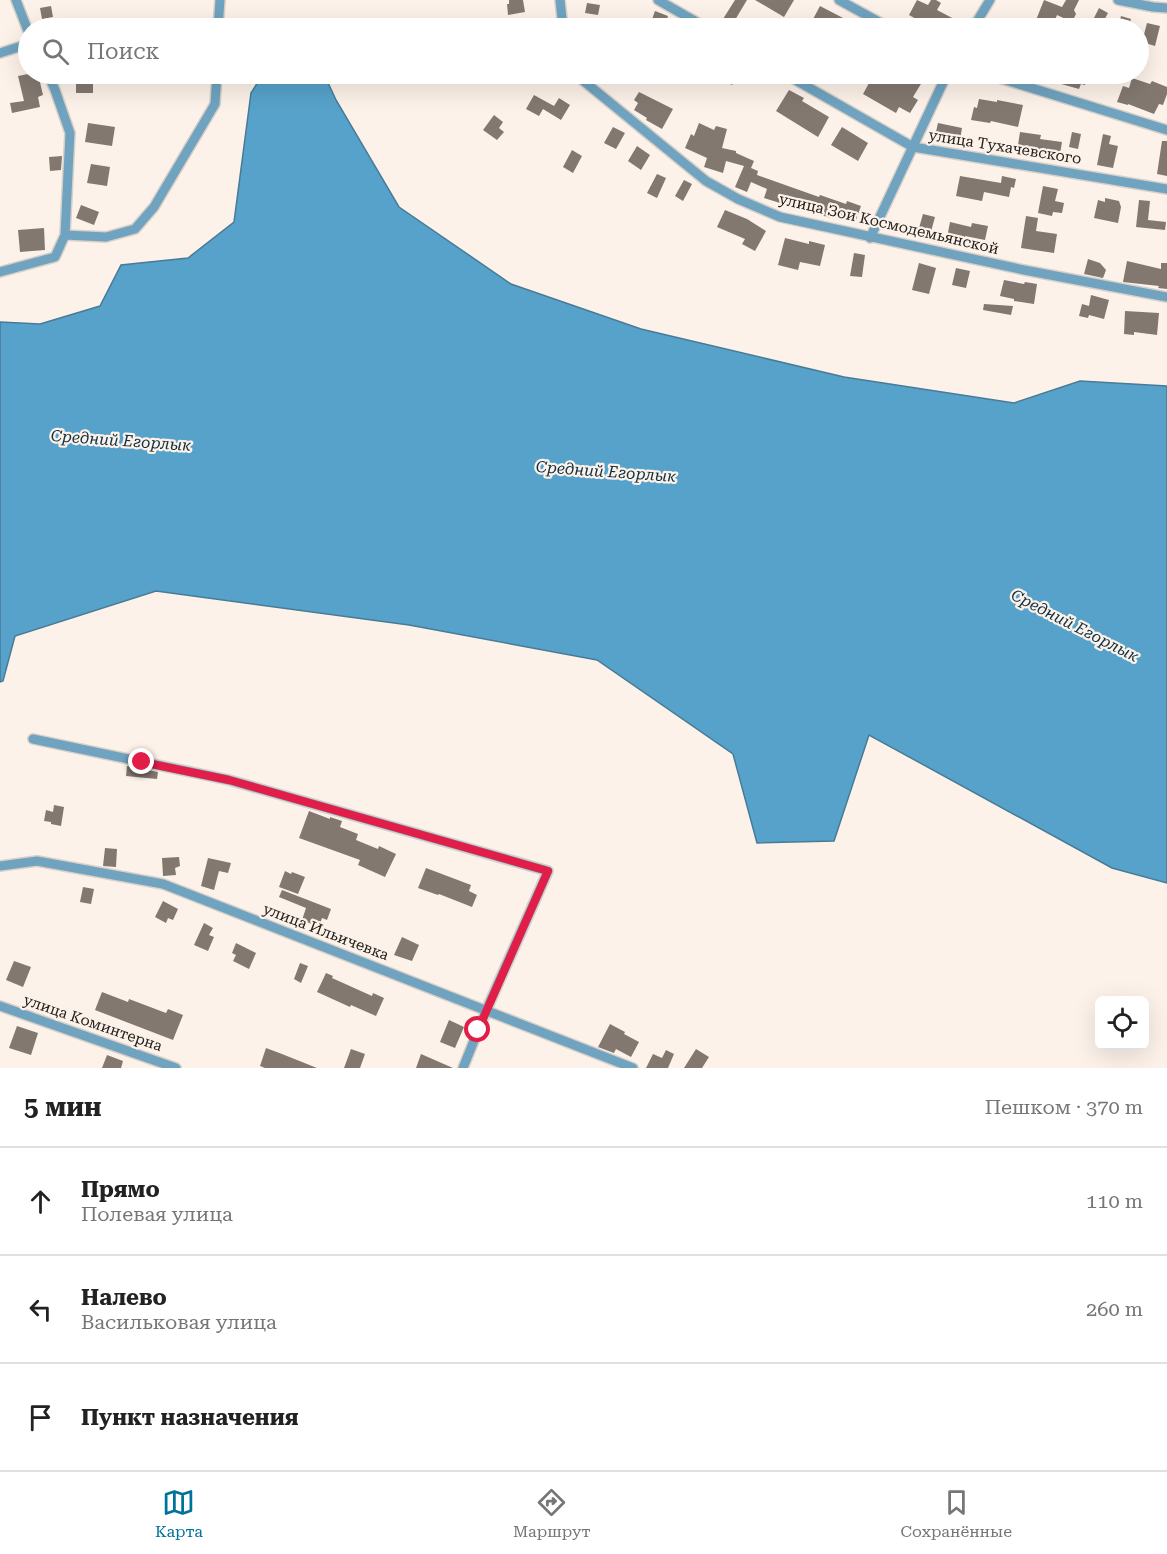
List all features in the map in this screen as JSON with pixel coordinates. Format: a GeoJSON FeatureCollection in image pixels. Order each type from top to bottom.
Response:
{"type":"FeatureCollection","features":[{"type":"Feature","properties":{"kind":"street"},"geometry":{"type":"LineString","coordinates":[[16,0],[23,18]]}},
{"type":"Feature","properties":{"kind":"street"},"geometry":{"type":"LineString","coordinates":[[219,18],[220,0]]}},
{"type":"Feature","properties":{"kind":"street"},"geometry":{"type":"LineString","coordinates":[[560,0],[562,18]]}},
{"type":"Feature","properties":{"kind":"street"},"geometry":{"type":"LineString","coordinates":[[658,0],[690,18]]}},
{"type":"Feature","properties":{"kind":"street"},"geometry":{"type":"LineString","coordinates":[[839,0],[872,18]]}},
{"type":"Feature","properties":{"kind":"street"},"geometry":{"type":"LineString","coordinates":[[979,18],[990,0]]}},
{"type":"Feature","properties":{"kind":"street"},"geometry":{"type":"LineString","coordinates":[[1118,0],[1167,8]]}},
{"type":"Feature","properties":{"kind":"street"},"geometry":{"type":"LineString","coordinates":[[0,53],[18,47]]}},
{"type":"Feature","properties":{"kind":"street"},"geometry":{"type":"LineString","coordinates":[[0,272],[55,257],[64,235],[70,133],[52,84]]}},
{"type":"Feature","properties":{"kind":"street"},"geometry":{"type":"LineString","coordinates":[[64,235],[106,237],[135,229],[154,207],[215,105],[216,84]]}},
{"type":"Feature","properties":{"kind":"street","name":"улица Зои Космодемьянской"},"geometry":{"type":"LineString","coordinates":[[587,84],[706,181],[780,218],[1024,270],[1167,297]]}},
{"type":"Feature","properties":{"kind":"street","name":"улица Тухачевского"},"geometry":{"type":"LineString","coordinates":[[803,84],[913,147],[1167,189]]}},
{"type":"Feature","properties":{"kind":"street"},"geometry":{"type":"LineString","coordinates":[[870,238],[942,84]]}},
{"type":"Feature","properties":{"kind":"street"},"geometry":{"type":"LineString","coordinates":[[1018,84],[1167,130]]}},
{"type":"Feature","properties":{"kind":"street"},"geometry":{"type":"LineString","coordinates":[[33,739],[229,780],[548,871],[463,1068]]}},
{"type":"Feature","properties":{"kind":"street","name":"улица Ильичевка"},"geometry":{"type":"LineString","coordinates":[[0,866],[38,861],[163,884],[633,1068]]}},
{"type":"Feature","properties":{"kind":"street","name":"улица Коминтерна"},"geometry":{"type":"LineString","coordinates":[[0,1006],[176,1068]]}},
{"type":"Feature","properties":{"kind":"water","name":"Средний Егорлык"},"geometry":{"type":"Polygon","coordinates":[[[257,84],[329,84],[399,207],[511,284],[641,329],[844,377],[1014,403],[1080,381],[1167,386],[1167,883],[1112,868],[869,735],[834,841],[757,843],[733,754],[597,660],[409,625],[156,591],[15,636],[3,681],[0,682],[0,322],[40,324],[100,306],[121,265],[188,258],[234,222],[251,93],[257,84]]]}},
{"type":"Feature","properties":{"kind":"building"},"geometry":{"type":"Polygon","coordinates":[[[509,0],[523,0],[525,12],[508,15],[509,0]]]}},
{"type":"Feature","properties":{"kind":"building"},"geometry":{"type":"Polygon","coordinates":[[[735,0],[747,0],[736,18],[724,18],[735,0]]]}},
{"type":"Feature","properties":{"kind":"building"},"geometry":{"type":"Polygon","coordinates":[[[755,0],[794,0],[784,17],[755,0]]]}},
{"type":"Feature","properties":{"kind":"building"},"geometry":{"type":"Polygon","coordinates":[[[917,0],[928,5],[931,0],[936,0],[941,3],[937,10],[952,18],[914,18],[909,15],[917,0]]]}},
{"type":"Feature","properties":{"kind":"building"},"geometry":{"type":"Polygon","coordinates":[[[1044,0],[1062,7],[1066,0],[1079,0],[1074,10],[1076,14],[1074,18],[1063,18],[1057,15],[1056,18],[1037,18],[1044,0]]]}},
{"type":"Feature","properties":{"kind":"building"},"geometry":{"type":"Polygon","coordinates":[[[587,3],[600,5],[598,15],[585,13],[587,3]]]}},
{"type":"Feature","properties":{"kind":"building"},"geometry":{"type":"Polygon","coordinates":[[[51,6],[53,17],[42,18],[40,8],[51,6]]]}},
{"type":"Feature","properties":{"kind":"building"},"geometry":{"type":"Polygon","coordinates":[[[820,6],[843,18],[814,18],[820,6]]]}},
{"type":"Feature","properties":{"kind":"building"},"geometry":{"type":"Polygon","coordinates":[[[1099,8],[1108,13],[1105,18],[1094,18],[1099,8]]]}},
{"type":"Feature","properties":{"kind":"building"},"geometry":{"type":"Polygon","coordinates":[[[655,11],[668,16],[667,18],[652,18],[655,11]]]}},
{"type":"Feature","properties":{"kind":"building"},"geometry":{"type":"Polygon","coordinates":[[[1149,23],[1160,26],[1155,46],[1149,44],[1149,23]]]}},
{"type":"Feature","properties":{"kind":"building"},"geometry":{"type":"Polygon","coordinates":[[[1152,81],[1167,87],[1167,94],[1163,105],[1159,104],[1154,114],[1117,102],[1123,86],[1129,88],[1130,84],[1150,84],[1152,81]]]}},
{"type":"Feature","properties":{"kind":"building"},"geometry":{"type":"Polygon","coordinates":[[[20,84],[40,84],[43,95],[38,97],[40,107],[12,113],[10,103],[24,101],[20,84]]]}},
{"type":"Feature","properties":{"kind":"building"},"geometry":{"type":"Polygon","coordinates":[[[76,84],[93,84],[93,93],[76,93],[76,84]]]}},
{"type":"Feature","properties":{"kind":"building"},"geometry":{"type":"Polygon","coordinates":[[[868,84],[921,84],[913,97],[918,100],[910,113],[899,107],[896,113],[863,94],[868,84]]]}},
{"type":"Feature","properties":{"kind":"building"},"geometry":{"type":"Polygon","coordinates":[[[1061,84],[1081,84],[1079,89],[1061,84]]]}},
{"type":"Feature","properties":{"kind":"building"},"geometry":{"type":"Polygon","coordinates":[[[789,90],[804,98],[802,101],[829,117],[818,137],[776,111],[789,90]]]}},
{"type":"Feature","properties":{"kind":"building"},"geometry":{"type":"Polygon","coordinates":[[[639,92],[673,109],[662,129],[634,110],[638,103],[634,100],[639,92]]]}},
{"type":"Feature","properties":{"kind":"building"},"geometry":{"type":"Polygon","coordinates":[[[534,95],[554,106],[559,98],[570,105],[561,120],[543,109],[539,116],[526,109],[534,95]]]}},
{"type":"Feature","properties":{"kind":"building"},"geometry":{"type":"Polygon","coordinates":[[[979,99],[1023,105],[1018,127],[991,121],[990,123],[971,120],[974,107],[977,108],[979,99]]]}},
{"type":"Feature","properties":{"kind":"building"},"geometry":{"type":"Polygon","coordinates":[[[494,115],[503,122],[499,128],[504,132],[497,140],[483,130],[494,115]]]}},
{"type":"Feature","properties":{"kind":"building"},"geometry":{"type":"Polygon","coordinates":[[[88,123],[115,127],[112,146],[85,142],[88,123]]]}},
{"type":"Feature","properties":{"kind":"building"},"geometry":{"type":"Polygon","coordinates":[[[699,123],[714,130],[716,126],[727,129],[722,148],[736,151],[754,161],[751,168],[758,171],[757,175],[819,197],[820,195],[846,204],[847,201],[861,206],[855,223],[832,215],[830,218],[764,198],[767,189],[751,182],[747,192],[735,187],[744,166],[726,161],[723,173],[704,167],[707,158],[685,148],[691,134],[694,136],[699,123]]]}},
{"type":"Feature","properties":{"kind":"building"},"geometry":{"type":"Polygon","coordinates":[[[938,123],[962,128],[960,140],[953,138],[952,144],[940,142],[941,138],[935,136],[938,123]]]}},
{"type":"Feature","properties":{"kind":"building"},"geometry":{"type":"Polygon","coordinates":[[[613,127],[625,133],[616,149],[604,143],[613,127]]]}},
{"type":"Feature","properties":{"kind":"building"},"geometry":{"type":"Polygon","coordinates":[[[842,127],[868,143],[858,161],[831,145],[842,127]]]}},
{"type":"Feature","properties":{"kind":"building"},"geometry":{"type":"Polygon","coordinates":[[[1020,132],[1041,135],[1040,139],[1062,142],[1059,160],[1021,154],[1022,145],[1018,145],[1020,132]]]}},
{"type":"Feature","properties":{"kind":"building"},"geometry":{"type":"Polygon","coordinates":[[[1072,132],[1081,134],[1078,149],[1069,147],[1072,132]]]}},
{"type":"Feature","properties":{"kind":"building"},"geometry":{"type":"Polygon","coordinates":[[[1103,134],[1111,136],[1109,144],[1118,146],[1113,168],[1097,165],[1103,134]]]}},
{"type":"Feature","properties":{"kind":"building"},"geometry":{"type":"Polygon","coordinates":[[[1162,141],[1167,141],[1167,176],[1157,174],[1162,141]]]}},
{"type":"Feature","properties":{"kind":"building"},"geometry":{"type":"Polygon","coordinates":[[[637,146],[650,155],[641,170],[628,161],[637,146]]]}},
{"type":"Feature","properties":{"kind":"building"},"geometry":{"type":"Polygon","coordinates":[[[572,150],[582,156],[573,173],[563,167],[572,150]]]}},
{"type":"Feature","properties":{"kind":"building"},"geometry":{"type":"Polygon","coordinates":[[[62,156],[61,170],[50,171],[49,157],[62,156]]]}},
{"type":"Feature","properties":{"kind":"building"},"geometry":{"type":"Polygon","coordinates":[[[91,164],[110,167],[107,186],[87,183],[91,164]]]}},
{"type":"Feature","properties":{"kind":"building"},"geometry":{"type":"Polygon","coordinates":[[[657,174],[666,178],[657,198],[647,193],[657,174]]]}},
{"type":"Feature","properties":{"kind":"building"},"geometry":{"type":"Polygon","coordinates":[[[960,176],[1001,183],[1002,176],[1016,179],[1009,197],[984,192],[982,201],[956,196],[960,176]]]}},
{"type":"Feature","properties":{"kind":"building"},"geometry":{"type":"Polygon","coordinates":[[[684,180],[692,184],[683,201],[675,196],[684,180]]]}},
{"type":"Feature","properties":{"kind":"building"},"geometry":{"type":"Polygon","coordinates":[[[1043,186],[1058,189],[1055,201],[1064,203],[1062,213],[1053,212],[1052,216],[1038,213],[1043,186]]]}},
{"type":"Feature","properties":{"kind":"building"},"geometry":{"type":"Polygon","coordinates":[[[1105,198],[1119,201],[1121,207],[1118,223],[1094,218],[1098,200],[1105,202],[1105,198]]]}},
{"type":"Feature","properties":{"kind":"building"},"geometry":{"type":"Polygon","coordinates":[[[1139,200],[1150,201],[1148,220],[1166,222],[1165,230],[1136,227],[1139,200]]]}},
{"type":"Feature","properties":{"kind":"building"},"geometry":{"type":"Polygon","coordinates":[[[81,205],[99,212],[94,225],[76,218],[81,205]]]}},
{"type":"Feature","properties":{"kind":"building"},"geometry":{"type":"Polygon","coordinates":[[[725,210],[747,219],[766,231],[755,251],[742,244],[745,239],[717,227],[725,210]]]}},
{"type":"Feature","properties":{"kind":"building"},"geometry":{"type":"Polygon","coordinates":[[[923,214],[935,217],[929,239],[917,235],[923,214]]]}},
{"type":"Feature","properties":{"kind":"building"},"geometry":{"type":"Polygon","coordinates":[[[1026,216],[1038,218],[1036,231],[1057,234],[1054,253],[1021,248],[1026,216]]]}},
{"type":"Feature","properties":{"kind":"building"},"geometry":{"type":"Polygon","coordinates":[[[950,222],[971,227],[972,223],[988,226],[985,240],[965,236],[963,247],[946,243],[950,222]]]}},
{"type":"Feature","properties":{"kind":"building"},"geometry":{"type":"Polygon","coordinates":[[[44,228],[45,250],[20,252],[18,230],[44,228]]]}},
{"type":"Feature","properties":{"kind":"building"},"geometry":{"type":"Polygon","coordinates":[[[785,238],[825,245],[820,266],[800,262],[798,270],[778,265],[785,238]]]}},
{"type":"Feature","properties":{"kind":"building"},"geometry":{"type":"Polygon","coordinates":[[[854,253],[865,255],[862,277],[850,276],[854,253]]]}},
{"type":"Feature","properties":{"kind":"building"},"geometry":{"type":"Polygon","coordinates":[[[1088,259],[1100,263],[1106,270],[1103,278],[1084,274],[1088,259]]]}},
{"type":"Feature","properties":{"kind":"building"},"geometry":{"type":"Polygon","coordinates":[[[1127,261],[1161,269],[1161,263],[1167,263],[1167,289],[1123,282],[1127,261]]]}},
{"type":"Feature","properties":{"kind":"building"},"geometry":{"type":"Polygon","coordinates":[[[919,263],[936,268],[929,294],[912,290],[919,263]]]}},
{"type":"Feature","properties":{"kind":"building"},"geometry":{"type":"Polygon","coordinates":[[[956,268],[970,271],[966,288],[952,285],[956,268]]]}},
{"type":"Feature","properties":{"kind":"building"},"geometry":{"type":"Polygon","coordinates":[[[1004,280],[1037,284],[1034,304],[1000,296],[1004,280]]]}},
{"type":"Feature","properties":{"kind":"building"},"geometry":{"type":"Polygon","coordinates":[[[1091,295],[1109,300],[1104,319],[1089,315],[1088,318],[1079,316],[1082,304],[1089,306],[1091,295]]]}},
{"type":"Feature","properties":{"kind":"building"},"geometry":{"type":"Polygon","coordinates":[[[984,304],[1013,306],[1011,315],[983,310],[984,304]]]}},
{"type":"Feature","properties":{"kind":"building"},"geometry":{"type":"Polygon","coordinates":[[[1125,311],[1159,313],[1157,335],[1134,332],[1134,335],[1124,334],[1125,311]]]}},
{"type":"Feature","properties":{"kind":"building"},"geometry":{"type":"Polygon","coordinates":[[[127,766],[158,772],[157,779],[126,776],[127,766]]]}},
{"type":"Feature","properties":{"kind":"building"},"geometry":{"type":"Polygon","coordinates":[[[54,805],[64,807],[61,826],[44,821],[46,810],[53,812],[54,805]]]}},
{"type":"Feature","properties":{"kind":"building"},"geometry":{"type":"Polygon","coordinates":[[[309,811],[342,821],[340,827],[358,834],[356,840],[378,849],[379,846],[396,854],[385,877],[358,865],[360,860],[299,838],[309,811]]]}},
{"type":"Feature","properties":{"kind":"building"},"geometry":{"type":"Polygon","coordinates":[[[105,848],[117,849],[116,867],[103,866],[105,848]]]}},
{"type":"Feature","properties":{"kind":"building"},"geometry":{"type":"Polygon","coordinates":[[[179,857],[180,866],[175,868],[176,875],[163,876],[162,858],[179,857]]]}},
{"type":"Feature","properties":{"kind":"building"},"geometry":{"type":"Polygon","coordinates":[[[208,858],[231,863],[228,873],[219,871],[214,890],[201,886],[208,858]]]}},
{"type":"Feature","properties":{"kind":"building"},"geometry":{"type":"Polygon","coordinates":[[[426,868],[471,885],[469,891],[477,895],[472,907],[418,888],[426,868]]]}},
{"type":"Feature","properties":{"kind":"building"},"geometry":{"type":"Polygon","coordinates":[[[285,871],[305,877],[298,894],[279,887],[285,871]]]}},
{"type":"Feature","properties":{"kind":"building"},"geometry":{"type":"Polygon","coordinates":[[[83,887],[94,889],[91,904],[80,902],[83,887]]]}},
{"type":"Feature","properties":{"kind":"building"},"geometry":{"type":"Polygon","coordinates":[[[282,890],[331,909],[327,920],[322,918],[319,927],[302,920],[306,908],[279,897],[282,890]]]}},
{"type":"Feature","properties":{"kind":"building"},"geometry":{"type":"Polygon","coordinates":[[[163,901],[178,909],[173,920],[168,918],[166,923],[155,917],[163,901]]]}},
{"type":"Feature","properties":{"kind":"building"},"geometry":{"type":"Polygon","coordinates":[[[204,923],[213,928],[209,935],[214,937],[208,951],[194,945],[204,923]]]}},
{"type":"Feature","properties":{"kind":"building"},"geometry":{"type":"Polygon","coordinates":[[[402,937],[419,945],[412,961],[394,955],[402,937]]]}},
{"type":"Feature","properties":{"kind":"building"},"geometry":{"type":"Polygon","coordinates":[[[236,943],[256,953],[249,969],[233,961],[236,955],[232,953],[236,943]]]}},
{"type":"Feature","properties":{"kind":"building"},"geometry":{"type":"Polygon","coordinates":[[[14,961],[31,967],[23,987],[6,980],[14,961]]]}},
{"type":"Feature","properties":{"kind":"building"},"geometry":{"type":"Polygon","coordinates":[[[300,963],[308,966],[301,983],[294,979],[300,963]]]}},
{"type":"Feature","properties":{"kind":"building"},"geometry":{"type":"Polygon","coordinates":[[[326,973],[372,996],[373,993],[384,998],[376,1016],[317,992],[326,973]]]}},
{"type":"Feature","properties":{"kind":"building"},"geometry":{"type":"Polygon","coordinates":[[[102,992],[166,1013],[168,1009],[183,1015],[173,1040],[95,1010],[102,992]]]}},
{"type":"Feature","properties":{"kind":"building"},"geometry":{"type":"Polygon","coordinates":[[[449,1020],[464,1027],[455,1048],[440,1042],[449,1020]]]}},
{"type":"Feature","properties":{"kind":"building"},"geometry":{"type":"Polygon","coordinates":[[[610,1024],[639,1042],[631,1057],[616,1049],[614,1053],[598,1047],[610,1024]]]}},
{"type":"Feature","properties":{"kind":"building"},"geometry":{"type":"Polygon","coordinates":[[[17,1026],[38,1033],[31,1055],[9,1048],[17,1026]]]}},
{"type":"Feature","properties":{"kind":"building"},"geometry":{"type":"Polygon","coordinates":[[[266,1048],[317,1068],[265,1068],[260,1066],[266,1048]]]}},
{"type":"Feature","properties":{"kind":"building"},"geometry":{"type":"Polygon","coordinates":[[[351,1049],[365,1054],[360,1068],[344,1068],[351,1049]]]}},
{"type":"Feature","properties":{"kind":"building"},"geometry":{"type":"Polygon","coordinates":[[[696,1049],[709,1057],[702,1068],[684,1068],[696,1049]]]}},
{"type":"Feature","properties":{"kind":"building"},"geometry":{"type":"Polygon","coordinates":[[[666,1050],[674,1054],[668,1068],[646,1068],[653,1054],[662,1058],[666,1050]]]}},
{"type":"Feature","properties":{"kind":"building"},"geometry":{"type":"Polygon","coordinates":[[[421,1054],[453,1068],[416,1068],[421,1054]]]}},
{"type":"Feature","properties":{"kind":"building"},"geometry":{"type":"Polygon","coordinates":[[[107,1055],[123,1061],[121,1068],[102,1068],[107,1055]]]}},
{"type":"Feature","properties":{"kind":"route"},"geometry":{"type":"LineString","coordinates":[[142,762],[229,780],[548,871],[478,1030]]}}]}
